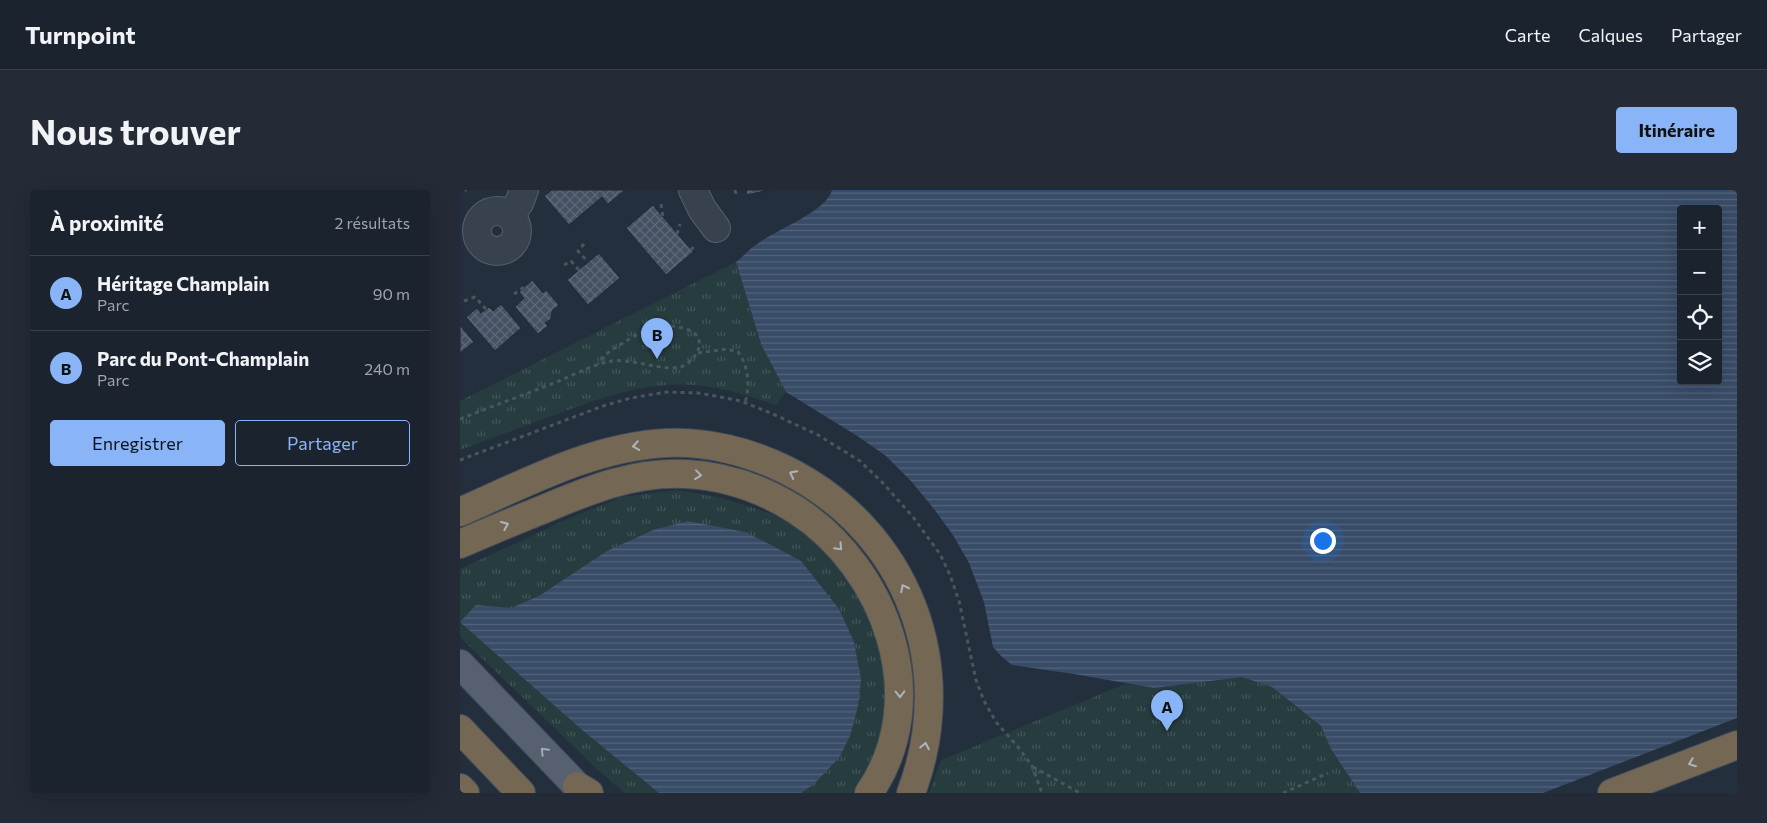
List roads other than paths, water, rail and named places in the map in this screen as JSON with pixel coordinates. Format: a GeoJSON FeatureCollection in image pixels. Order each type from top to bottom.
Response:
{"type":"FeatureCollection","features":[{"type":"Feature","properties":{"kind":"highway"},"geometry":{"type":"LineString","coordinates":[[460,512],[587,458],[618,449],[643,445],[690,444],[715,447],[758,458],[800,477],[837,502],[869,534],[896,571],[916,614],[927,662],[929,710],[925,748],[912,793]]}},
{"type":"Feature","properties":{"kind":"highway"},"geometry":{"type":"LineString","coordinates":[[460,544],[598,487],[627,479],[664,474],[685,474],[724,479],[762,492],[796,510],[829,537],[856,567],[873,595],[892,639],[900,687],[898,721],[889,756],[869,793]]}},
{"type":"Feature","properties":{"kind":"highway"},"geometry":{"type":"LineString","coordinates":[[460,729],[521,793]]}},
{"type":"Feature","properties":{"kind":"highway"},"geometry":{"type":"LineString","coordinates":[[1612,793],[1737,745]]}},
{"type":"Feature","properties":{"kind":"highway"},"geometry":{"type":"LineString","coordinates":[[460,788],[465,793]]}},
{"type":"Feature","properties":{"kind":"main road"},"geometry":{"type":"LineString","coordinates":[[460,664],[583,791]]}},
{"type":"Feature","properties":{"kind":"street"},"geometry":{"type":"LineString","coordinates":[[470,249],[497,251],[505,250],[511,245],[517,230],[510,216],[519,203],[524,190]]}},
{"type":"Feature","properties":{"kind":"street"},"geometry":{"type":"LineString","coordinates":[[693,190],[701,207],[706,236]]}},
{"type":"Feature","properties":{"kind":"water"},"geometry":{"type":"Polygon","coordinates":[[[832,190],[1737,190],[1737,793],[1360,793],[1331,749],[1321,726],[1272,687],[1242,677],[1154,688],[1012,665],[993,647],[984,602],[969,563],[953,535],[934,509],[911,481],[886,456],[786,392],[761,344],[736,262],[757,244],[801,219],[828,198],[832,190]]]}},
{"type":"Feature","properties":{"kind":"water"},"geometry":{"type":"Polygon","coordinates":[[[688,521],[745,532],[801,561],[839,609],[854,642],[861,680],[858,706],[850,736],[839,758],[814,784],[801,793],[659,793],[581,729],[460,622],[476,605],[511,608],[539,596],[607,551],[653,530],[688,521]]]}},
{"type":"Feature","properties":{"kind":"place","name":"Parc du Pont-Champlain"},"geometry":{"type":"Point","coordinates":[657,359]}},
{"type":"Feature","properties":{"kind":"place","name":"Héritage Champlain"},"geometry":{"type":"Point","coordinates":[1167,731]}}]}
